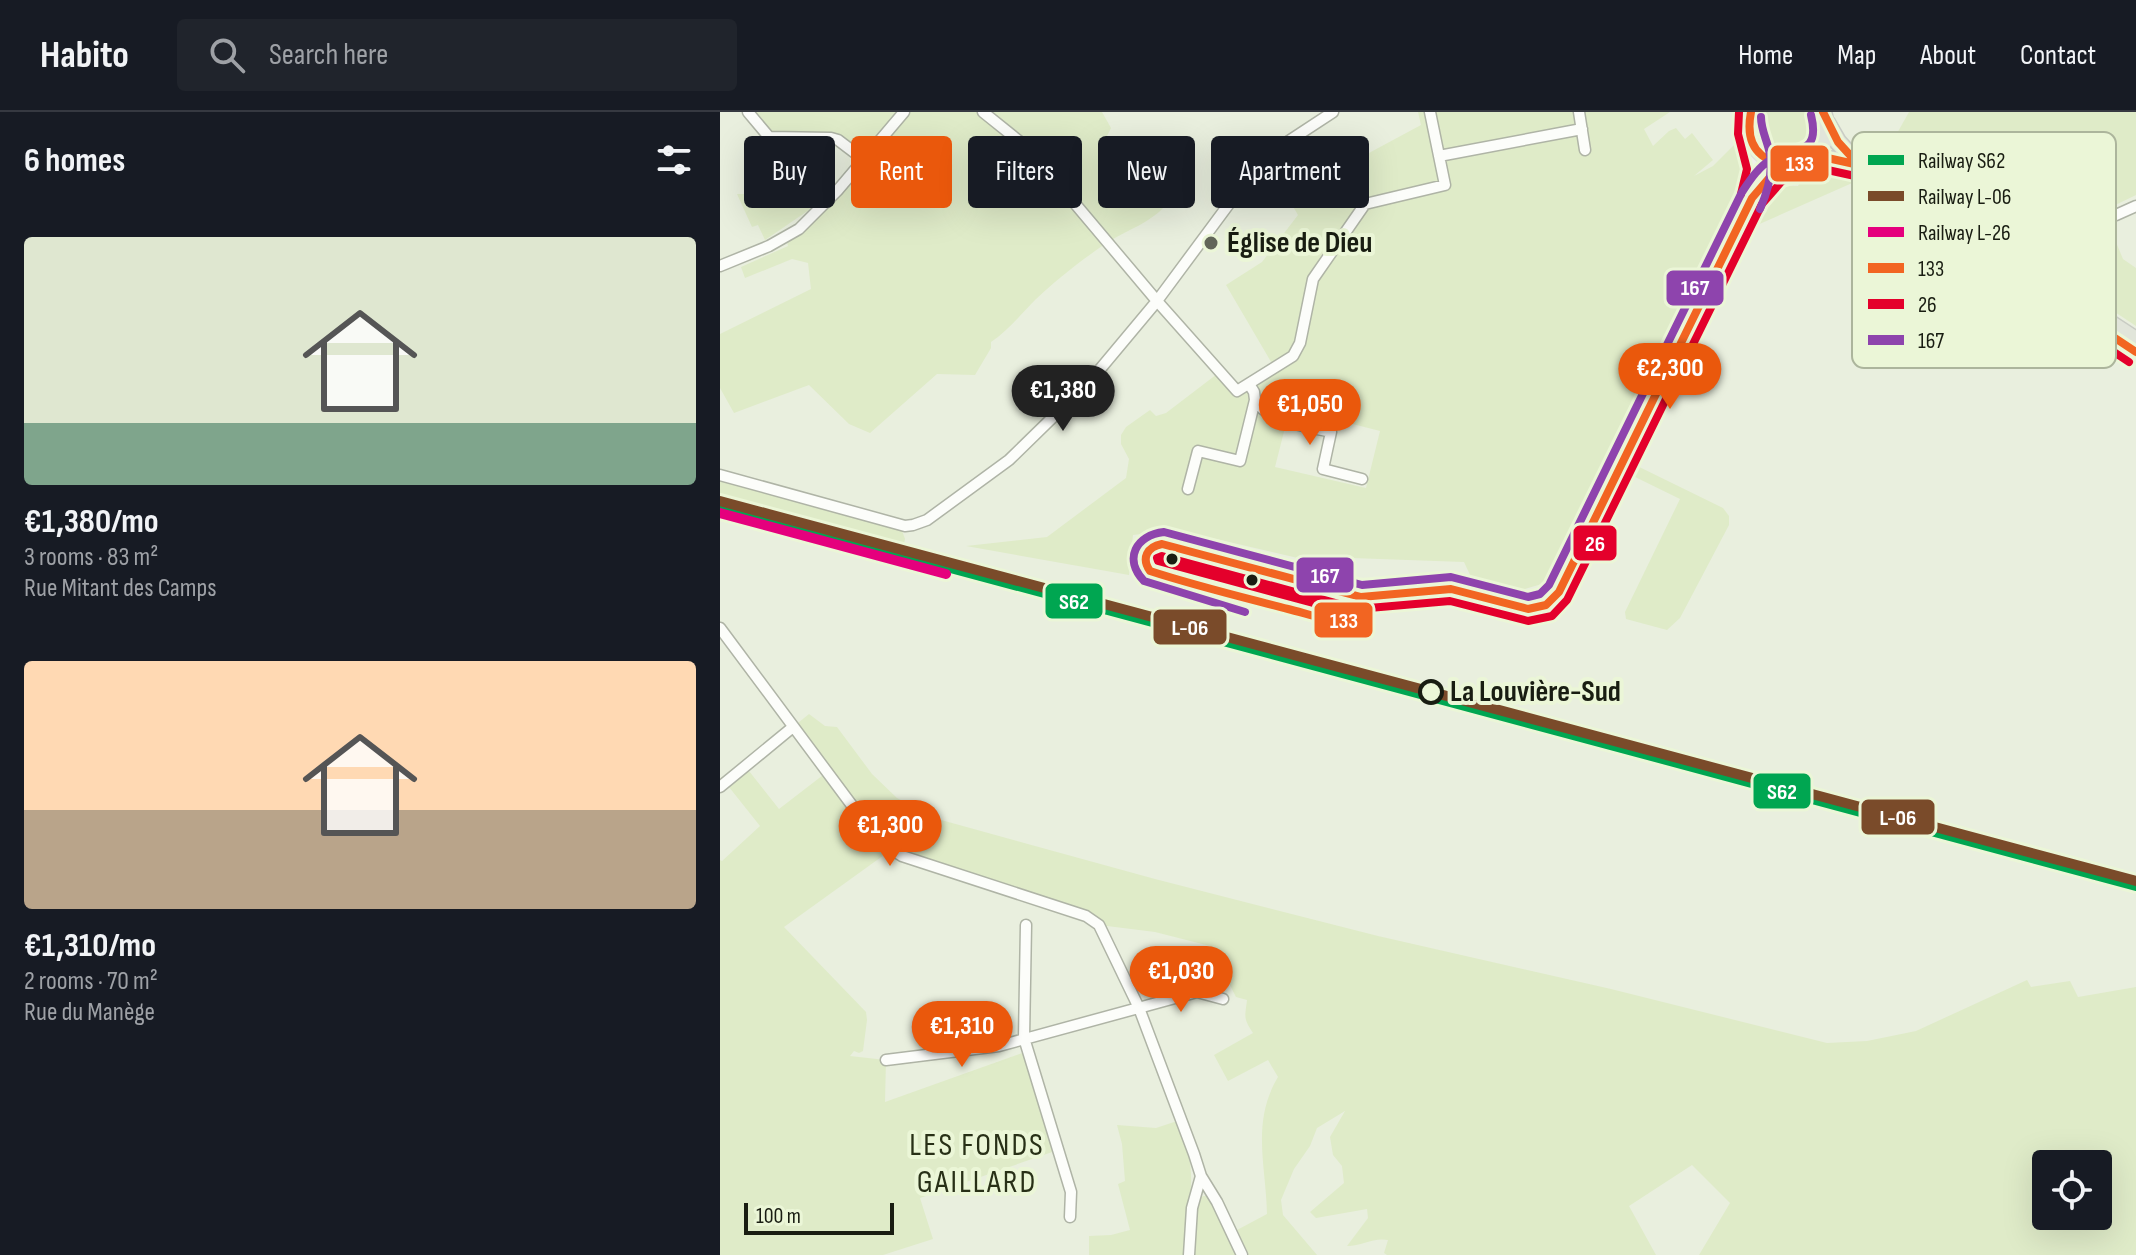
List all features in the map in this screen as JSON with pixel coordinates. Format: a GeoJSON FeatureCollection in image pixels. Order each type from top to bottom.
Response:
{"type":"FeatureCollection","features":[{"type":"Feature","properties":{"kind":"main road"},"geometry":{"type":"LineString","coordinates":[[1749,113],[1749,133],[1756,149],[1770,161],[1796,164],[1823,157],[1852,163]]}},
{"type":"Feature","properties":{"kind":"main road"},"geometry":{"type":"LineString","coordinates":[[1796,164],[1817,152],[1822,145],[1825,117]]}},
{"type":"Feature","properties":{"kind":"main road"},"geometry":{"type":"LineString","coordinates":[[1825,117],[1841,147],[1852,158]]}},
{"type":"Feature","properties":{"kind":"main road"},"geometry":{"type":"LineString","coordinates":[[2116,327],[2136,340]]}},
{"type":"Feature","properties":{"kind":"street"},"geometry":{"type":"LineString","coordinates":[[748,112],[769,137],[831,138],[851,150]]}},
{"type":"Feature","properties":{"kind":"street"},"geometry":{"type":"LineString","coordinates":[[883,136],[904,112]]}},
{"type":"Feature","properties":{"kind":"street"},"geometry":{"type":"LineString","coordinates":[[983,112],[1029,149],[1237,391],[1293,356],[1313,279],[1365,204],[1445,185],[1430,112]]}},
{"type":"Feature","properties":{"kind":"street"},"geometry":{"type":"LineString","coordinates":[[720,475],[905,526],[927,520],[1009,460],[1097,374],[1157,301],[1266,156],[1333,112]]}},
{"type":"Feature","properties":{"kind":"street"},"geometry":{"type":"LineString","coordinates":[[1579,112],[1585,150]]}},
{"type":"Feature","properties":{"kind":"street"},"geometry":{"type":"LineString","coordinates":[[1439,156],[1582,129]]}},
{"type":"Feature","properties":{"kind":"street"},"geometry":{"type":"LineString","coordinates":[[1752,198],[1759,168],[1756,149]]}},
{"type":"Feature","properties":{"kind":"street"},"geometry":{"type":"LineString","coordinates":[[1551,601],[1559,592],[1625,460],[1752,198],[1776,170],[1796,164]]}},
{"type":"Feature","properties":{"kind":"street"},"geometry":{"type":"LineString","coordinates":[[720,266],[769,246],[799,229],[851,174]]}},
{"type":"Feature","properties":{"kind":"street"},"geometry":{"type":"LineString","coordinates":[[2116,215],[2136,206]]}},
{"type":"Feature","properties":{"kind":"street"},"geometry":{"type":"LineString","coordinates":[[1188,489],[1198,451],[1240,461],[1255,400],[1249,384]]}},
{"type":"Feature","properties":{"kind":"street"},"geometry":{"type":"LineString","coordinates":[[1255,400],[1260,409],[1277,418],[1331,432],[1323,469],[1362,479]]}},
{"type":"Feature","properties":{"kind":"street"},"geometry":{"type":"LineString","coordinates":[[720,628],[874,835],[891,849],[902,856],[1093,919],[1099,925],[1139,1008],[1201,1176],[1242,1255]]}},
{"type":"Feature","properties":{"kind":"street"},"geometry":{"type":"LineString","coordinates":[[720,787],[793,727]]}},
{"type":"Feature","properties":{"kind":"street"},"geometry":{"type":"LineString","coordinates":[[1026,925],[1024,1038],[1071,1192],[1070,1217]]}},
{"type":"Feature","properties":{"kind":"street"},"geometry":{"type":"LineString","coordinates":[[886,1060],[1018,1042],[1197,992],[1223,999]]}},
{"type":"Feature","properties":{"kind":"street"},"geometry":{"type":"LineString","coordinates":[[1189,1255],[1192,1208],[1201,1176]]}},
{"type":"Feature","properties":{"kind":"green space"},"geometry":{"type":"Polygon","coordinates":[[[749,112],[897,112],[901,115],[904,112],[1102,112],[1111,128],[1107,136],[1098,136],[1098,208],[1163,208],[1108,242],[1043,292],[991,342],[991,348],[975,375],[937,374],[870,433],[849,424],[809,385],[734,413],[720,388],[720,334],[811,289],[808,263],[792,259],[745,278],[741,267],[788,246],[786,238],[816,208],[835,208],[835,188],[851,172],[851,208],[952,208],[952,136],[851,136],[851,150],[835,140],[835,136],[768,136],[749,112]]]}},
{"type":"Feature","properties":{"kind":"green space"},"geometry":{"type":"Polygon","coordinates":[[[1418,112],[1670,112],[1644,129],[1653,146],[1676,128],[1685,139],[1692,133],[1713,160],[1694,176],[1713,166],[1737,142],[1749,166],[1563,550],[1552,581],[1515,592],[1471,577],[1464,562],[1352,558],[1336,567],[1212,538],[1188,543],[1160,532],[1133,535],[1129,575],[966,546],[1047,537],[1126,478],[1129,459],[1121,444],[1121,435],[1126,427],[1150,410],[1156,416],[1166,413],[1221,371],[1238,389],[1274,367],[1226,285],[1262,262],[1298,215],[1294,208],[1369,208],[1369,153],[1421,125],[1418,112]],[[1290,408],[1275,467],[1366,488],[1380,431],[1290,408]]]}},
{"type":"Feature","properties":{"kind":"green space"},"geometry":{"type":"Polygon","coordinates":[[[1762,112],[1809,112],[1812,130],[1807,142],[1797,150],[1784,152],[1772,149],[1762,141],[1758,129],[1762,112]]]}},
{"type":"Feature","properties":{"kind":"green space"},"geometry":{"type":"Polygon","coordinates":[[[1909,112],[2136,112],[2136,195],[2116,205],[2116,132],[1898,132],[1909,112]]]}},
{"type":"Feature","properties":{"kind":"green space"},"geometry":{"type":"Polygon","coordinates":[[[1818,170],[1836,171],[1852,177],[1852,183],[1746,230],[1772,185],[1798,186],[1803,176],[1818,170]]]}},
{"type":"Feature","properties":{"kind":"green space"},"geometry":{"type":"Polygon","coordinates":[[[737,194],[744,194],[744,208],[811,208],[765,240],[758,225],[752,227],[737,194]]]}},
{"type":"Feature","properties":{"kind":"green space"},"geometry":{"type":"Polygon","coordinates":[[[2116,242],[2123,259],[2136,268],[2136,326],[2116,313],[2116,242]]]}},
{"type":"Feature","properties":{"kind":"green space"},"geometry":{"type":"Polygon","coordinates":[[[1625,460],[1723,508],[1729,516],[1729,525],[1680,618],[1667,630],[1626,619],[1625,612],[1680,499],[1631,475],[1566,606],[1552,601],[1625,460]]]}},
{"type":"Feature","properties":{"kind":"green space"},"geometry":{"type":"Polygon","coordinates":[[[720,476],[900,525],[904,544],[720,494],[720,476]]]}},
{"type":"Feature","properties":{"kind":"green space"},"geometry":{"type":"Polygon","coordinates":[[[809,714],[825,726],[837,727],[872,774],[897,798],[934,818],[1378,936],[1611,989],[1827,1043],[1867,1041],[1916,1031],[2027,980],[2031,987],[2070,981],[2078,997],[2136,987],[2136,1255],[1699,1255],[1730,1203],[1692,1165],[1629,1206],[1656,1255],[1387,1255],[1384,1253],[1388,1240],[1347,1246],[1368,1218],[1367,1209],[1316,1218],[1310,1212],[1344,1183],[1342,1166],[1333,1155],[1330,1137],[1345,1111],[1317,1128],[1281,1200],[1283,1215],[1317,1255],[1249,1255],[1237,1230],[1267,1214],[1262,1127],[1270,1094],[1278,1077],[1268,1060],[1228,1081],[1214,1055],[1253,1033],[1246,1017],[1247,1000],[1236,997],[1210,946],[1155,932],[1099,925],[891,850],[784,927],[866,1012],[863,1051],[854,1051],[850,1056],[886,1060],[885,1102],[1028,1051],[1058,1150],[920,1198],[933,1239],[883,1255],[720,1255],[720,860],[760,826],[725,782],[745,766],[779,809],[827,772],[793,727],[809,714]]]}},
{"type":"Feature","properties":{"kind":"green space"},"geometry":{"type":"Polygon","coordinates":[[[1180,1120],[1190,1163],[1189,1207],[1203,1196],[1211,1199],[1235,1255],[1089,1255],[1089,1236],[1130,1230],[1118,1184],[1125,1181],[1117,1125],[1156,1128],[1180,1120]]]}},
{"type":"Feature","properties":{"kind":"rail line","name":"L-06"},"geometry":{"type":"LineString","coordinates":[[720,501],[2136,881]]}},
{"type":"Feature","properties":{"kind":"rail line","name":"S62"},"geometry":{"type":"LineString","coordinates":[[720,506],[2136,886]]}},
{"type":"Feature","properties":{"kind":"rail line","name":"L-26"},"geometry":{"type":"LineString","coordinates":[[720,513],[946,574]]}},
{"type":"Feature","properties":{"kind":"transit line","name":"26"},"geometry":{"type":"LineString","coordinates":[[1739,112],[1738,134],[1747,169],[1741,194]]}},
{"type":"Feature","properties":{"kind":"transit line","name":"133"},"geometry":{"type":"LineString","coordinates":[[1751,112],[1751,138],[1762,155],[1781,163],[1807,161]]}},
{"type":"Feature","properties":{"kind":"transit line","name":"133"},"geometry":{"type":"LineString","coordinates":[[1823,112],[1838,142],[1852,157]]}},
{"type":"Feature","properties":{"kind":"transit line","name":"167"},"geometry":{"type":"LineString","coordinates":[[1245,612],[1144,581],[1134,564],[1136,549],[1146,538],[1164,532],[1362,585],[1451,577],[1528,597],[1540,594],[1549,585],[1742,192],[1767,162],[1809,144],[1813,128],[1811,115]]}},
{"type":"Feature","properties":{"kind":"transit line","name":"167"},"geometry":{"type":"LineString","coordinates":[[1760,209],[1768,188],[1771,165],[1761,117]]}},
{"type":"Feature","properties":{"kind":"transit line","name":"133"},"geometry":{"type":"LineString","coordinates":[[1361,597],[1451,589],[1528,609],[1546,605],[1559,592],[1752,198],[1776,170],[1823,157],[1852,163]]}},
{"type":"Feature","properties":{"kind":"transit line","name":"26"},"geometry":{"type":"LineString","coordinates":[[1369,608],[1450,601],[1528,621],[1552,616],[1567,600],[1762,204],[1782,181],[1823,169],[1852,175]]}},
{"type":"Feature","properties":{"kind":"transit line","name":"133"},"geometry":{"type":"LineString","coordinates":[[2116,339],[2136,352]]}},
{"type":"Feature","properties":{"kind":"transit line","name":"26"},"geometry":{"type":"LineString","coordinates":[[2116,353],[2129,362]]}},
{"type":"Feature","properties":{"kind":"transit line","name":"133"},"geometry":{"type":"LineString","coordinates":[[1162,544],[1361,597],[1349,620],[1341,620],[1318,617],[1219,591],[1150,571],[1147,554],[1162,544]]}},
{"type":"Feature","properties":{"kind":"transit line","name":"26"},"geometry":{"type":"LineString","coordinates":[[1162,556],[1343,605],[1341,609],[1328,607],[1158,561],[1157,558],[1162,556]]}},
{"type":"Feature","properties":{"kind":"place","name":"Église de Dieu"},"geometry":{"type":"Point","coordinates":[1211,243]}},
{"type":"Feature","properties":{"kind":"place","name":"La Louvière-Sud"},"geometry":{"type":"Point","coordinates":[1431,692]}},
{"type":"Feature","properties":{"kind":"district","name":"LES FONDS GAILLARD"},"geometry":{"type":"Point","coordinates":[977,1164]}}]}
